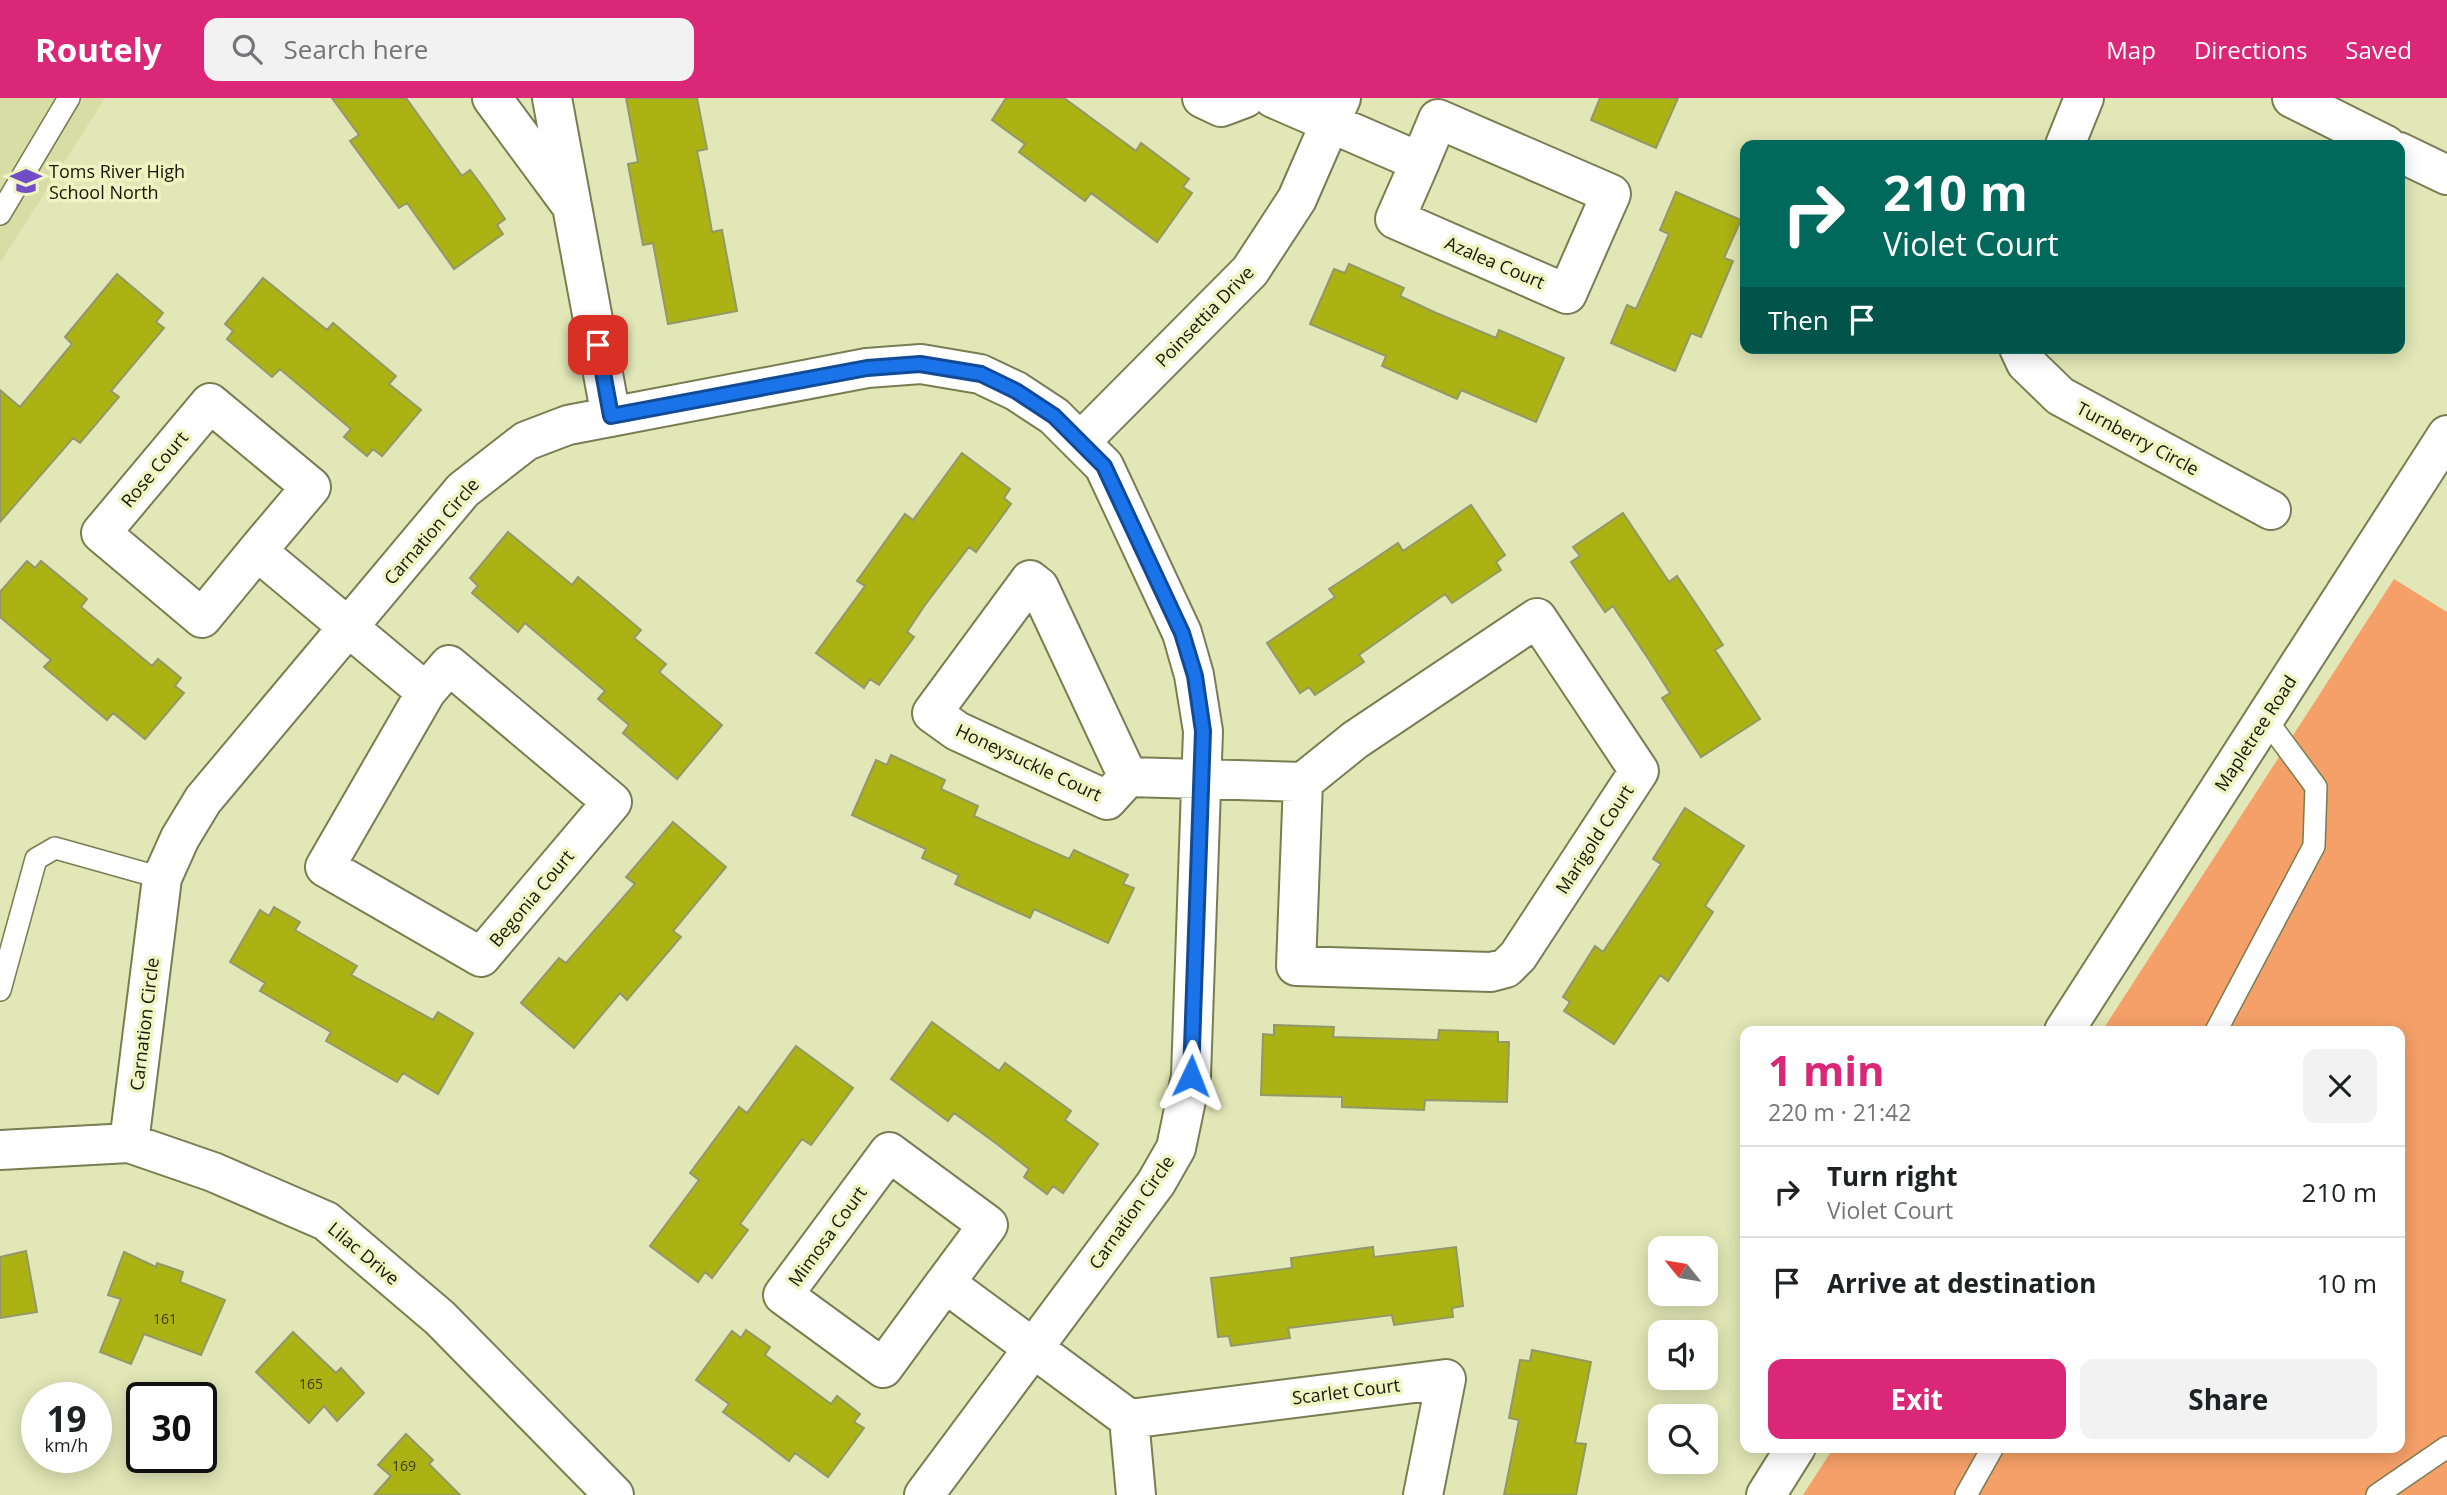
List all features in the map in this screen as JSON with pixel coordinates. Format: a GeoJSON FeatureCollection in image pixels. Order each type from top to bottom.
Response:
{"type":"FeatureCollection","features":[{"type":"Feature","properties":{"kind":"street"},"geometry":{"type":"LineString","coordinates":[[492,98],[572,205]]}},
{"type":"Feature","properties":{"kind":"street"},"geometry":{"type":"LineString","coordinates":[[552,98],[611,416]]}},
{"type":"Feature","properties":{"kind":"street"},"geometry":{"type":"LineString","coordinates":[[1202,98],[1221,107],[1245,98]]}},
{"type":"Feature","properties":{"kind":"street"},"geometry":{"type":"LineString","coordinates":[[1273,98],[1336,111],[1420,162]]}},
{"type":"Feature","properties":{"kind":"street"},"geometry":{"type":"LineString","coordinates":[[2067,140],[2084,98]]}},
{"type":"Feature","properties":{"kind":"street"},"geometry":{"type":"LineString","coordinates":[[2292,98],[2376,140]]}},
{"type":"Feature","properties":{"kind":"street","name":"Poinsettia Drive"},"geometry":{"type":"LineString","coordinates":[[1080,442],[1250,271],[1297,199],[1336,111]]}},
{"type":"Feature","properties":{"kind":"street","name":"Azalea Court"},"geometry":{"type":"LineString","coordinates":[[1438,119],[1611,194],[1567,294],[1395,219],[1420,162],[1438,119]]}},
{"type":"Feature","properties":{"kind":"street"},"geometry":{"type":"LineString","coordinates":[[2405,155],[2447,176]]}},
{"type":"Feature","properties":{"kind":"street","name":"Turnberry Circle"},"geometry":{"type":"LineString","coordinates":[[2022,354],[2026,363],[2060,396],[2271,510]]}},
{"type":"Feature","properties":{"kind":"street","name":"Carnation Circle"},"geometry":{"type":"LineString","coordinates":[[129,1143],[162,878],[180,838],[203,800],[463,490],[489,467],[526,441],[568,425],[867,368],[920,364],[981,374],[1016,391],[1054,416],[1104,466],[1182,633],[1195,676],[1203,731],[1191,1076],[1176,1148],[1156,1183],[925,1495]]}},
{"type":"Feature","properties":{"kind":"street","name":"Rose Court"},"geometry":{"type":"LineString","coordinates":[[210,403],[311,488],[257,551],[202,618],[101,533],[210,403]]}},
{"type":"Feature","properties":{"kind":"street","name":"Mapletree Road"},"geometry":{"type":"LineString","coordinates":[[2067,1026],[2447,435]]}},
{"type":"Feature","properties":{"kind":"street"},"geometry":{"type":"LineString","coordinates":[[257,551],[426,692]]}},
{"type":"Feature","properties":{"kind":"street","name":"Honeysuckle Court"},"geometry":{"type":"LineString","coordinates":[[1030,580],[1039,587],[1128,776],[1107,800],[957,731],[932,713],[1030,580]]}},
{"type":"Feature","properties":{"kind":"street","name":"Marigold Court"},"geometry":{"type":"LineString","coordinates":[[1537,618],[1639,771],[1518,956],[1506,968],[1491,972],[1296,966],[1303,782],[1356,740],[1537,618]]}},
{"type":"Feature","properties":{"kind":"street","name":"Begonia Court"},"geometry":{"type":"LineString","coordinates":[[449,665],[612,802],[481,957],[326,867],[426,692],[449,665]]}},
{"type":"Feature","properties":{"kind":"street","name":"Honeysuckle Court"},"geometry":{"type":"LineString","coordinates":[[1128,776],[1201,779]]}},
{"type":"Feature","properties":{"kind":"street"},"geometry":{"type":"LineString","coordinates":[[1201,779],[1303,782]]}},
{"type":"Feature","properties":{"kind":"street","name":"Lilac Drive"},"geometry":{"type":"LineString","coordinates":[[0,1150],[129,1143],[213,1172],[326,1221],[440,1318],[614,1495]]}},
{"type":"Feature","properties":{"kind":"street","name":"Mimosa Court"},"geometry":{"type":"LineString","coordinates":[[889,1152],[988,1225],[945,1283],[883,1368],[783,1295],[889,1152]]}},
{"type":"Feature","properties":{"kind":"street"},"geometry":{"type":"LineString","coordinates":[[945,1283],[1129,1419],[1136,1495]]}},
{"type":"Feature","properties":{"kind":"street","name":"Scarlet Court"},"geometry":{"type":"LineString","coordinates":[[1129,1419],[1446,1379],[1423,1495]]}},
{"type":"Feature","properties":{"kind":"street"},"geometry":{"type":"LineString","coordinates":[[1766,1495],[1792,1453]]}},
{"type":"Feature","properties":{"kind":"lane"},"geometry":{"type":"LineString","coordinates":[[0,214],[69,98]]}},
{"type":"Feature","properties":{"kind":"lane"},"geometry":{"type":"LineString","coordinates":[[2219,1026],[2314,846],[2316,787],[2264,718]]}},
{"type":"Feature","properties":{"kind":"lane"},"geometry":{"type":"LineString","coordinates":[[0,989],[36,859],[55,848],[162,878]]}},
{"type":"Feature","properties":{"kind":"lane"},"geometry":{"type":"LineString","coordinates":[[2377,1495],[2447,1447]]}},
{"type":"Feature","properties":{"kind":"lane"},"geometry":{"type":"LineString","coordinates":[[1966,1495],[1990,1453]]}},
{"type":"Feature","properties":{"kind":"shaded area","name":"Toms River High School North"},"geometry":{"type":"Polygon","coordinates":[[[0,98],[105,98],[0,263],[0,98]]]}},
{"type":"Feature","properties":{"kind":"shaded area"},"geometry":{"type":"Polygon","coordinates":[[[2394,579],[2447,612],[2447,1495],[1803,1495],[1830,1453],[2405,1453],[2405,1026],[2105,1026],[2394,579]]]}},
{"type":"Feature","properties":{"kind":"building"},"geometry":{"type":"Polygon","coordinates":[[[332,98],[406,98],[462,176],[470,170],[488,194],[505,219],[497,225],[503,234],[454,269],[407,203],[399,208],[350,141],[359,135],[332,98]]]}},
{"type":"Feature","properties":{"kind":"building"},"geometry":{"type":"Polygon","coordinates":[[[626,98],[697,98],[707,149],[697,151],[712,232],[722,230],[737,311],[668,324],[653,243],[643,245],[628,164],[638,162],[626,98]]]}},
{"type":"Feature","properties":{"kind":"building"},"geometry":{"type":"Polygon","coordinates":[[[1006,98],[1064,98],[1136,151],[1141,143],[1189,179],[1183,187],[1192,193],[1157,242],[1091,193],[1085,201],[1019,152],[1025,144],[992,120],[1006,98]]]}},
{"type":"Feature","properties":{"kind":"building"},"geometry":{"type":"Polygon","coordinates":[[[1600,98],[1678,98],[1656,148],[1591,120],[1600,98]]]}},
{"type":"Feature","properties":{"kind":"building"},"geometry":{"type":"Polygon","coordinates":[[[1676,192],[1740,220],[1724,258],[1733,261],[1701,337],[1691,333],[1675,371],[1611,343],[1627,305],[1636,309],[1669,234],[1660,230],[1676,192]]]}},
{"type":"Feature","properties":{"kind":"building"},"geometry":{"type":"Polygon","coordinates":[[[1349,264],[1404,288],[1400,296],[1434,312],[1496,338],[1499,330],[1564,358],[1536,422],[1461,390],[1457,399],[1382,366],[1386,356],[1310,324],[1334,269],[1345,273],[1349,264]]]}},
{"type":"Feature","properties":{"kind":"building"},"geometry":{"type":"Polygon","coordinates":[[[117,274],[163,313],[156,322],[164,328],[111,391],[119,397],[80,443],[73,438],[0,522],[0,390],[20,407],[72,344],[65,337],[117,274]]]}},
{"type":"Feature","properties":{"kind":"building"},"geometry":{"type":"Polygon","coordinates":[[[263,278],[327,330],[333,323],[396,376],[389,384],[421,410],[382,456],[373,449],[367,456],[344,437],[351,429],[280,369],[272,377],[227,339],[233,331],[225,324],[263,278]]]}},
{"type":"Feature","properties":{"kind":"building"},"geometry":{"type":"Polygon","coordinates":[[[962,453],[1010,489],[1004,498],[1011,504],[976,552],[969,547],[925,605],[907,632],[914,637],[879,685],[870,679],[864,688],[816,653],[865,586],[857,581],[905,514],[913,520],[962,453]]]}},
{"type":"Feature","properties":{"kind":"building"},"geometry":{"type":"Polygon","coordinates":[[[1471,505],[1505,555],[1496,562],[1501,570],[1452,603],[1445,594],[1359,655],[1364,662],[1315,695],[1309,687],[1300,693],[1267,643],[1335,597],[1329,589],[1398,543],[1403,551],[1471,505]]]}},
{"type":"Feature","properties":{"kind":"building"},"geometry":{"type":"Polygon","coordinates":[[[1623,513],[1669,582],[1677,576],[1700,610],[1723,645],[1715,650],[1760,719],[1701,757],[1662,698],[1670,693],[1613,606],[1605,612],[1571,562],[1580,556],[1573,547],[1623,513]]]}},
{"type":"Feature","properties":{"kind":"building"},"geometry":{"type":"Polygon","coordinates":[[[508,532],[572,585],[578,577],[641,630],[634,638],[666,664],[659,672],[722,725],[677,779],[623,733],[629,725],[598,699],[605,691],[525,623],[518,632],[472,593],[478,586],[470,578],[508,532]]]}},
{"type":"Feature","properties":{"kind":"building"},"geometry":{"type":"Polygon","coordinates":[[[27,561],[35,568],[41,561],[87,599],[81,607],[152,666],[158,659],[181,678],[175,686],[184,693],[145,739],[113,713],[107,720],[76,694],[44,667],[51,660],[0,617],[0,592],[27,561]]]}},
{"type":"Feature","properties":{"kind":"building"},"geometry":{"type":"Polygon","coordinates":[[[891,755],[945,780],[941,789],[978,806],[974,816],[1069,859],[1074,850],[1128,875],[1123,884],[1134,888],[1108,943],[1034,909],[1030,918],[955,884],[959,875],[922,858],[926,849],[852,815],[876,760],[887,765],[891,755]]]}},
{"type":"Feature","properties":{"kind":"building"},"geometry":{"type":"Polygon","coordinates":[[[1685,808],[1744,846],[1705,906],[1713,912],[1668,981],[1660,975],[1614,1044],[1564,1011],[1570,1002],[1563,997],[1595,946],[1603,952],[1661,864],[1653,859],[1685,808]]]}},
{"type":"Feature","properties":{"kind":"building"},"geometry":{"type":"Polygon","coordinates":[[[673,822],[726,867],[673,931],[681,937],[627,1000],[620,993],[574,1048],[521,1003],[559,958],[566,963],[635,884],[626,877],[673,822]]]}},
{"type":"Feature","properties":{"kind":"building"},"geometry":{"type":"Polygon","coordinates":[[[274,907],[300,922],[295,930],[357,966],[351,975],[433,1020],[438,1012],[473,1033],[438,1094],[403,1073],[397,1082],[326,1041],[331,1032],[260,991],[265,983],[230,962],[260,910],[269,916],[274,907]]]}},
{"type":"Feature","properties":{"kind":"building"},"geometry":{"type":"Polygon","coordinates":[[[932,1022],[999,1071],[1005,1063],[1071,1111],[1065,1120],[1098,1144],[1063,1193],[1053,1186],[1047,1194],[1024,1177],[1029,1169],[997,1144],[954,1113],[948,1121],[891,1079],[932,1022]]]}},
{"type":"Feature","properties":{"kind":"building"},"geometry":{"type":"Polygon","coordinates":[[[1274,1025],[1334,1027],[1333,1037],[1438,1040],[1439,1030],[1498,1032],[1498,1042],[1509,1042],[1507,1102],[1425,1100],[1424,1110],[1342,1107],[1342,1097],[1261,1095],[1263,1034],[1274,1035],[1274,1025]]]}},
{"type":"Feature","properties":{"kind":"building"},"geometry":{"type":"Polygon","coordinates":[[[796,1046],[853,1088],[811,1145],[802,1139],[740,1224],[748,1230],[712,1278],[705,1272],[698,1282],[650,1246],[699,1180],[690,1173],[739,1107],[747,1113],[796,1046]]]}},
{"type":"Feature","properties":{"kind":"building"},"geometry":{"type":"Polygon","coordinates":[[[1373,1247],[1374,1257],[1456,1247],[1463,1306],[1452,1308],[1453,1317],[1394,1325],[1392,1315],[1288,1328],[1290,1338],[1231,1346],[1229,1336],[1218,1337],[1211,1278],[1292,1268],[1291,1258],[1373,1247]]]}},
{"type":"Feature","properties":{"kind":"building"},"geometry":{"type":"Polygon","coordinates":[[[26,1251],[37,1312],[0,1318],[0,1257],[26,1251]]]}},
{"type":"Feature","properties":{"kind":"building"},"geometry":{"type":"Polygon","coordinates":[[[124,1252],[156,1267],[157,1263],[183,1272],[180,1282],[225,1300],[201,1355],[144,1334],[131,1364],[100,1352],[121,1299],[108,1295],[124,1252]]]}},
{"type":"Feature","properties":{"kind":"building"},"geometry":{"type":"Polygon","coordinates":[[[746,1330],[770,1347],[765,1355],[831,1404],[837,1396],[860,1414],[854,1422],[864,1428],[828,1477],[795,1453],[789,1461],[723,1412],[729,1404],[696,1380],[732,1331],[741,1338],[746,1330]]]}},
{"type":"Feature","properties":{"kind":"building"},"geometry":{"type":"Polygon","coordinates":[[[293,1332],[336,1373],[341,1368],[364,1393],[337,1421],[324,1406],[309,1423],[256,1372],[293,1332]]]}},
{"type":"Feature","properties":{"kind":"building"},"geometry":{"type":"Polygon","coordinates":[[[1532,1350],[1591,1362],[1575,1443],[1586,1444],[1576,1495],[1504,1495],[1519,1420],[1509,1418],[1520,1360],[1530,1361],[1532,1350]]]}},
{"type":"Feature","properties":{"kind":"building"},"geometry":{"type":"Polygon","coordinates":[[[406,1434],[433,1460],[429,1464],[460,1495],[374,1495],[391,1476],[378,1465],[406,1434]]]}},
{"type":"Feature","properties":{"kind":"place","name":"Toms River High School North"},"geometry":{"type":"Point","coordinates":[26,181]}},
{"type":"Feature","properties":{"kind":"route"},"geometry":{"type":"LineString","coordinates":[[598,345],[611,416],[867,368],[920,364],[981,374],[1016,391],[1054,416],[1104,466],[1182,633],[1195,676],[1203,731],[1191,1076]]}}]}
